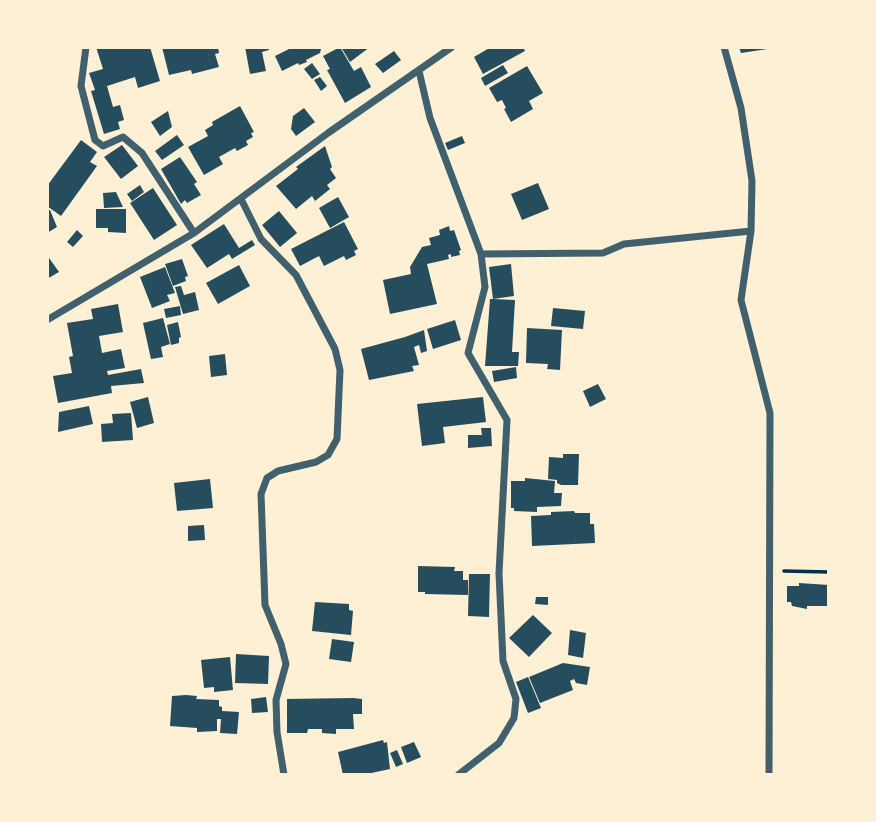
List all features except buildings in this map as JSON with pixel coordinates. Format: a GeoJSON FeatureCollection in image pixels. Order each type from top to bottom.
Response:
{"type":"FeatureCollection","features":[{"type":"Feature","properties":{"kind":"street"},"geometry":{"type":"LineString","coordinates":[[86,47],[81,86],[95,140],[103,146],[124,137],[142,153],[194,233]]}},
{"type":"Feature","properties":{"kind":"street"},"geometry":{"type":"LineString","coordinates":[[47,320],[194,233],[328,133],[452,47]]}},
{"type":"Feature","properties":{"kind":"street"},"geometry":{"type":"LineString","coordinates":[[724,47],[741,108],[752,181],[751,231],[741,300],[770,412],[769,775]]}},
{"type":"Feature","properties":{"kind":"street"},"geometry":{"type":"LineString","coordinates":[[419,71],[430,118],[481,254],[485,287],[468,353],[507,420],[499,573],[503,661],[516,699],[514,718],[499,743],[458,775]]}},
{"type":"Feature","properties":{"kind":"street"},"geometry":{"type":"LineString","coordinates":[[241,199],[261,239],[296,275],[335,349],[340,370],[337,439],[328,455],[316,462],[278,471],[267,478],[261,494],[265,605],[286,664],[276,700],[277,732],[284,775]]}},
{"type":"Feature","properties":{"kind":"street"},"geometry":{"type":"LineString","coordinates":[[481,254],[603,253],[624,244],[751,231]]}},
{"type":"Feature","properties":{"kind":"path"},"geometry":{"type":"LineString","coordinates":[[771,571],[829,572]]}}]}
